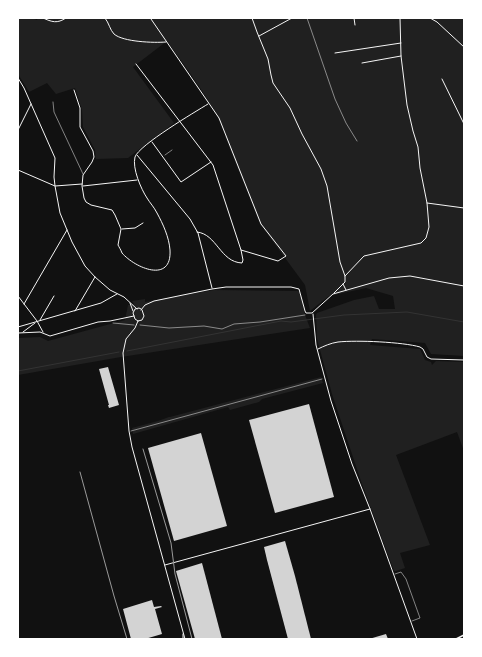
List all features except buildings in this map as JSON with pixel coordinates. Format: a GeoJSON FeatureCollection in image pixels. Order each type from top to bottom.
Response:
{"type":"FeatureCollection","features":[{"type":"Feature","properties":{"kind":"street"},"geometry":{"type":"LineString","coordinates":[[43,18],[55,23],[66,18]]}},
{"type":"Feature","properties":{"kind":"street"},"geometry":{"type":"LineString","coordinates":[[105,18],[113,33],[118,37],[131,40],[167,42]]}},
{"type":"Feature","properties":{"kind":"street"},"geometry":{"type":"LineString","coordinates":[[141,310],[145,305],[154,301],[212,289],[226,287],[294,287],[300,289],[305,311],[312,314],[345,282],[345,276],[339,256],[323,175],[290,108],[273,83],[270,75],[268,59],[252,18]]}},
{"type":"Feature","properties":{"kind":"street"},"geometry":{"type":"LineString","coordinates":[[258,36],[292,18]]}},
{"type":"Feature","properties":{"kind":"street"},"geometry":{"type":"LineString","coordinates":[[354,18],[355,24]]}},
{"type":"Feature","properties":{"kind":"street"},"geometry":{"type":"LineString","coordinates":[[345,276],[364,256],[422,243],[426,238],[429,227],[427,203],[420,168],[418,147],[412,131],[407,105],[401,56],[400,18]]}},
{"type":"Feature","properties":{"kind":"street"},"geometry":{"type":"LineString","coordinates":[[430,18],[437,22],[464,47]]}},
{"type":"Feature","properties":{"kind":"street"},"geometry":{"type":"LineString","coordinates":[[151,19],[219,118],[261,224],[286,256],[278,261],[241,250]]}},
{"type":"Feature","properties":{"kind":"street"},"geometry":{"type":"LineString","coordinates":[[335,54],[401,42]]}},
{"type":"Feature","properties":{"kind":"street"},"geometry":{"type":"LineString","coordinates":[[362,63],[401,56]]}},
{"type":"Feature","properties":{"kind":"street"},"geometry":{"type":"LineString","coordinates":[[136,64],[212,162],[226,201],[244,260],[242,263],[237,263],[229,259],[221,252],[209,237],[202,232],[198,232]]}},
{"type":"Feature","properties":{"kind":"street"},"geometry":{"type":"LineString","coordinates":[[18,78],[55,158],[54,177],[60,213],[81,260],[104,286],[124,297],[141,310],[144,316],[142,320],[138,321],[137,325],[126,339],[123,353],[129,432],[184,639]]}},
{"type":"Feature","properties":{"kind":"street"},"geometry":{"type":"LineString","coordinates":[[442,79],[464,124]]}},
{"type":"Feature","properties":{"kind":"street"},"geometry":{"type":"LineString","coordinates":[[74,90],[80,108],[80,127],[93,151],[94,157],[84,176],[82,184],[84,198],[86,202],[91,205],[112,210],[116,215],[121,229],[118,245],[122,252],[133,262],[147,269],[157,271],[164,268],[167,264],[170,250],[166,230],[158,213],[146,197],[138,180],[134,163],[136,154],[208,104]]}},
{"type":"Feature","properties":{"kind":"street"},"geometry":{"type":"LineString","coordinates":[[18,130],[31,104]]}},
{"type":"Feature","properties":{"kind":"street"},"geometry":{"type":"LineString","coordinates":[[152,142],[181,182],[212,162]]}},
{"type":"Feature","properties":{"kind":"street"},"geometry":{"type":"LineString","coordinates":[[136,154],[190,219],[198,232],[212,289]]}},
{"type":"Feature","properties":{"kind":"street"},"geometry":{"type":"LineString","coordinates":[[18,170],[55,186],[82,184]]}},
{"type":"Feature","properties":{"kind":"street"},"geometry":{"type":"LineString","coordinates":[[82,186],[138,180]]}},
{"type":"Feature","properties":{"kind":"street"},"geometry":{"type":"LineString","coordinates":[[427,203],[464,208]]}},
{"type":"Feature","properties":{"kind":"street"},"geometry":{"type":"LineString","coordinates":[[121,229],[135,228],[143,222]]}},
{"type":"Feature","properties":{"kind":"street"},"geometry":{"type":"LineString","coordinates":[[24,304],[67,230]]}},
{"type":"Feature","properties":{"kind":"street"},"geometry":{"type":"LineString","coordinates":[[333,294],[381,279],[405,276],[464,286]]}},
{"type":"Feature","properties":{"kind":"street"},"geometry":{"type":"LineString","coordinates":[[75,311],[95,277]]}},
{"type":"Feature","properties":{"kind":"street"},"geometry":{"type":"LineString","coordinates":[[343,284],[346,291]]}},
{"type":"Feature","properties":{"kind":"street"},"geometry":{"type":"LineString","coordinates":[[18,327],[101,303],[117,294]]}},
{"type":"Feature","properties":{"kind":"street"},"geometry":{"type":"LineString","coordinates":[[18,296],[37,321],[43,333]]}},
{"type":"Feature","properties":{"kind":"street"},"geometry":{"type":"LineString","coordinates":[[40,321],[54,296]]}},
{"type":"Feature","properties":{"kind":"street"},"geometry":{"type":"LineString","coordinates":[[128,300],[134,312],[134,316],[138,321]]}},
{"type":"Feature","properties":{"kind":"street"},"geometry":{"type":"LineString","coordinates":[[134,312],[137,308]]}},
{"type":"Feature","properties":{"kind":"street"},"geometry":{"type":"LineString","coordinates":[[312,314],[314,317],[317,350],[352,464],[370,509],[417,639]]}},
{"type":"Feature","properties":{"kind":"street"},"geometry":{"type":"LineString","coordinates":[[18,333],[40,332],[50,336],[98,322],[134,316]]}},
{"type":"Feature","properties":{"kind":"street"},"geometry":{"type":"LineString","coordinates":[[23,333],[37,321]]}},
{"type":"Feature","properties":{"kind":"street"},"geometry":{"type":"LineString","coordinates":[[317,350],[324,346],[338,342],[388,343],[420,347],[431,360],[464,360]]}},
{"type":"Feature","properties":{"kind":"street"},"geometry":{"type":"LineString","coordinates":[[164,565],[370,509]]}},
{"type":"Feature","properties":{"kind":"street"},"geometry":{"type":"LineString","coordinates":[[457,639],[464,635]]}},
{"type":"Feature","properties":{"kind":"lane"},"geometry":{"type":"LineString","coordinates":[[53,102],[54,112],[84,176]]}},
{"type":"Feature","properties":{"kind":"lane"},"geometry":{"type":"LineString","coordinates":[[394,575],[401,572],[406,579],[420,618],[411,621]]}},
{"type":"Feature","properties":{"kind":"path"},"geometry":{"type":"LineString","coordinates":[[308,18],[336,99],[346,123],[357,141]]}},
{"type":"Feature","properties":{"kind":"path"},"geometry":{"type":"LineString","coordinates":[[163,157],[172,150]]}},
{"type":"Feature","properties":{"kind":"path"},"geometry":{"type":"LineString","coordinates":[[110,321],[115,324],[119,323],[169,328],[204,326],[222,329],[234,324],[260,322],[310,314]]}},
{"type":"Feature","properties":{"kind":"path"},"geometry":{"type":"LineString","coordinates":[[129,432],[325,378]]}},
{"type":"Feature","properties":{"kind":"shaded area"},"geometry":{"type":"Polygon","coordinates":[[[18,18],[32,18],[37,20],[38,18],[464,18],[464,356],[431,354],[425,343],[372,339],[370,345],[420,349],[425,360],[431,362],[432,365],[436,361],[464,362],[464,451],[457,432],[396,455],[430,545],[400,553],[405,568],[394,571],[362,484],[332,394],[317,339],[317,313],[354,300],[374,296],[379,309],[395,309],[393,296],[366,288],[329,296],[310,311],[305,285],[260,224],[225,136],[226,135],[214,110],[167,41],[133,67],[174,123],[128,158],[96,159],[95,150],[83,127],[82,110],[75,88],[56,94],[47,83],[29,92],[18,74],[18,18]]]}},
{"type":"Feature","properties":{"kind":"shaded area"},"geometry":{"type":"Polygon","coordinates":[[[214,290],[298,291],[300,293],[305,315],[310,328],[121,357],[18,375],[18,338],[40,337],[48,341],[125,320],[128,305],[134,304],[132,301],[145,299],[145,302],[214,290]]]}},
{"type":"Feature","properties":{"kind":"shaded area"},"geometry":{"type":"Polygon","coordinates":[[[321,377],[323,383],[262,399],[259,402],[230,410],[228,407],[133,434],[132,428],[321,377]]]}},
{"type":"Feature","properties":{"kind":"waterway"},"geometry":{"type":"LineString","coordinates":[[127,351],[281,321],[291,322],[344,315],[407,312],[464,322]]}},
{"type":"Feature","properties":{"kind":"waterway"},"geometry":{"type":"LineString","coordinates":[[18,371],[119,352]]}},
{"type":"Feature","properties":{"kind":"railway"},"geometry":{"type":"LineString","coordinates":[[143,449],[171,543],[175,574],[192,639]]}},
{"type":"Feature","properties":{"kind":"railway"},"geometry":{"type":"LineString","coordinates":[[80,472],[127,639]]}}]}
